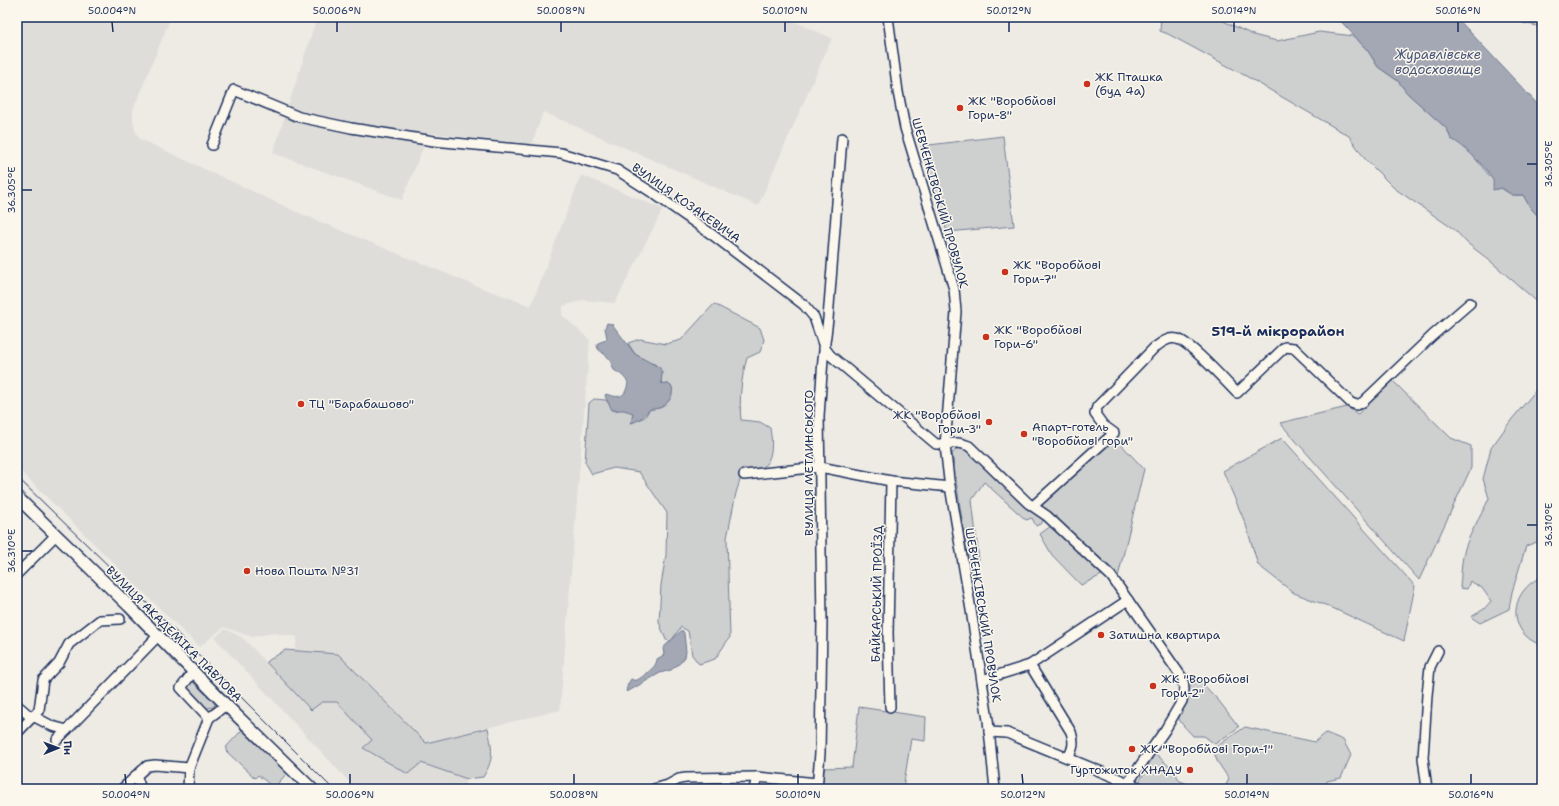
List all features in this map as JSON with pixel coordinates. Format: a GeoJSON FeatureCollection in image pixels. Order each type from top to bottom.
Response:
{"type":"FeatureCollection","features":[{"type":"Feature","properties":{"kind":"main road","name":"ВУЛИЦЯ АКАДЕМІКА ПАВЛОВА"},"geometry":{"type":"LineString","coordinates":[[17,497],[312,789]]}},
{"type":"Feature","properties":{"kind":"street","name":"ШЕВЧЕНКІВСЬКИЙ ПРОВУЛОК"},"geometry":{"type":"LineString","coordinates":[[888,17],[898,92],[905,128],[954,288],[956,312],[945,445],[950,487],[982,680],[995,789]]}},
{"type":"Feature","properties":{"kind":"street","name":"ВУЛИЦЯ КОЗАКЕВИЧА"},"geometry":{"type":"LineString","coordinates":[[212,145],[234,90],[299,117],[351,128],[434,142],[561,153],[624,173],[714,236],[804,305],[814,317],[824,347],[830,355],[936,444],[945,445]]}},
{"type":"Feature","properties":{"kind":"street","name":"ВУЛИЦЯ МЕТЛИНСЬКОГО"},"geometry":{"type":"LineString","coordinates":[[817,786],[820,753],[822,622],[819,416],[842,138]]}},
{"type":"Feature","properties":{"kind":"street"},"geometry":{"type":"LineString","coordinates":[[1030,504],[1114,433],[1103,425],[1095,414],[1097,407],[1154,348],[1163,341],[1175,338],[1186,343],[1237,393],[1284,347],[1291,346],[1351,403],[1357,404],[1363,402],[1432,336],[1470,303]]}},
{"type":"Feature","properties":{"kind":"street"},"geometry":{"type":"LineString","coordinates":[[945,445],[958,442],[969,446],[1030,504],[1047,516],[1111,576],[1183,679],[1184,690],[1182,701],[1165,730],[1128,783]]}},
{"type":"Feature","properties":{"kind":"street"},"geometry":{"type":"LineString","coordinates":[[744,476],[820,467],[891,481],[950,487]]}},
{"type":"Feature","properties":{"kind":"street","name":"БАЙКАРСЬКИЙ ПРОЇЗД"},"geometry":{"type":"LineString","coordinates":[[890,707],[888,634],[891,481]]}},
{"type":"Feature","properties":{"kind":"street"},"geometry":{"type":"LineString","coordinates":[[17,574],[56,535]]}},
{"type":"Feature","properties":{"kind":"street"},"geometry":{"type":"LineString","coordinates":[[982,680],[1030,665],[1128,600]]}},
{"type":"Feature","properties":{"kind":"street"},"geometry":{"type":"LineString","coordinates":[[17,733],[39,710],[44,680],[59,662],[69,644],[100,620],[120,619]]}},
{"type":"Feature","properties":{"kind":"street"},"geometry":{"type":"LineString","coordinates":[[57,740],[158,636]]}},
{"type":"Feature","properties":{"kind":"street"},"geometry":{"type":"LineString","coordinates":[[1427,789],[1423,758],[1427,695],[1430,667],[1438,651]]}},
{"type":"Feature","properties":{"kind":"street"},"geometry":{"type":"LineString","coordinates":[[1030,665],[1071,732],[1074,741],[1073,749],[1068,758]]}},
{"type":"Feature","properties":{"kind":"street"},"geometry":{"type":"LineString","coordinates":[[193,672],[181,688],[208,718]]}},
{"type":"Feature","properties":{"kind":"street"},"geometry":{"type":"LineString","coordinates":[[17,705],[32,717],[52,726],[67,730]]}},
{"type":"Feature","properties":{"kind":"street"},"geometry":{"type":"LineString","coordinates":[[188,789],[189,768],[208,718],[226,705]]}},
{"type":"Feature","properties":{"kind":"street"},"geometry":{"type":"LineString","coordinates":[[989,732],[1007,733],[1143,789]]}},
{"type":"Feature","properties":{"kind":"street"},"geometry":{"type":"LineString","coordinates":[[122,789],[143,768],[150,766],[189,768]]}},
{"type":"Feature","properties":{"kind":"street"},"geometry":{"type":"LineString","coordinates":[[136,775],[141,789]]}},
{"type":"Feature","properties":{"kind":"street"},"geometry":{"type":"LineString","coordinates":[[654,789],[667,787],[673,781],[686,778],[756,777],[817,786]]}},
{"type":"Feature","properties":{"kind":"street"},"geometry":{"type":"LineString","coordinates":[[754,789],[756,777]]}},
{"type":"Feature","properties":{"kind":"shaded area","name":"ТЦ \"Барабашово\""},"geometry":{"type":"Polygon","coordinates":[[[17,17],[171,17],[133,110],[135,130],[140,139],[299,213],[474,285],[531,306],[581,175],[663,209],[615,303],[583,300],[563,306],[562,315],[590,340],[560,710],[426,743],[338,654],[295,651],[297,637],[274,633],[252,637],[224,627],[199,647],[17,468],[17,17]]]}},
{"type":"Feature","properties":{"kind":"shaded area"},"geometry":{"type":"Polygon","coordinates":[[[317,17],[784,17],[832,38],[758,206],[543,112],[532,144],[429,133],[402,200],[273,153],[317,17]]]}},
{"type":"Feature","properties":{"kind":"shaded area"},"geometry":{"type":"Polygon","coordinates":[[[1161,17],[1215,17],[1253,35],[1277,41],[1319,32],[1354,36],[1368,51],[1378,67],[1398,81],[1407,93],[1447,129],[1451,139],[1467,150],[1503,189],[1512,195],[1523,195],[1530,207],[1542,220],[1542,306],[1467,243],[1455,230],[1394,188],[1365,159],[1349,136],[1246,76],[1160,31],[1161,17]]]}},
{"type":"Feature","properties":{"kind":"shaded area"},"geometry":{"type":"Polygon","coordinates":[[[1515,17],[1542,17],[1542,27],[1523,23],[1515,17]]]}},
{"type":"Feature","properties":{"kind":"shaded area"},"geometry":{"type":"Polygon","coordinates":[[[1003,136],[1014,226],[947,232],[921,146],[1003,136]]]}},
{"type":"Feature","properties":{"kind":"shaded area"},"geometry":{"type":"Polygon","coordinates":[[[714,304],[760,328],[764,340],[760,352],[747,358],[743,374],[740,397],[741,420],[760,422],[770,428],[771,454],[767,463],[763,467],[742,474],[736,493],[727,538],[730,637],[715,659],[699,664],[692,655],[688,631],[681,627],[671,641],[666,640],[659,622],[661,585],[666,555],[667,513],[639,472],[614,468],[592,474],[585,462],[589,403],[594,399],[606,400],[615,411],[621,409],[630,411],[634,415],[631,423],[645,417],[649,410],[662,407],[667,403],[672,395],[672,387],[668,384],[661,383],[662,373],[655,364],[647,362],[635,354],[628,343],[640,339],[666,344],[681,340],[714,304]]]}},
{"type":"Feature","properties":{"kind":"shaded area"},"geometry":{"type":"Polygon","coordinates":[[[1393,381],[1451,438],[1471,446],[1471,468],[1419,580],[1280,423],[1347,407],[1358,414],[1393,381]]]}},
{"type":"Feature","properties":{"kind":"shaded area"},"geometry":{"type":"Polygon","coordinates":[[[1542,383],[1542,540],[1526,546],[1512,592],[1509,609],[1480,623],[1471,617],[1484,609],[1491,601],[1482,588],[1470,581],[1467,589],[1460,588],[1463,556],[1471,534],[1489,498],[1483,479],[1491,448],[1512,419],[1542,383]]]}},
{"type":"Feature","properties":{"kind":"shaded area"},"geometry":{"type":"Polygon","coordinates":[[[1282,438],[1415,586],[1404,641],[1328,606],[1294,593],[1258,565],[1246,525],[1223,471],[1282,438]]]}},
{"type":"Feature","properties":{"kind":"shaded area"},"geometry":{"type":"Polygon","coordinates":[[[1111,439],[1117,440],[1144,469],[1117,581],[1036,506],[1111,439]]]}},
{"type":"Feature","properties":{"kind":"shaded area"},"geometry":{"type":"Polygon","coordinates":[[[961,446],[965,446],[1043,520],[1042,523],[1036,526],[1032,518],[1026,520],[984,482],[972,500],[979,560],[968,560],[952,453],[961,446]]]}},
{"type":"Feature","properties":{"kind":"shaded area"},"geometry":{"type":"Polygon","coordinates":[[[1051,526],[1104,574],[1081,585],[1052,555],[1040,534],[1051,526]]]}},
{"type":"Feature","properties":{"kind":"shaded area"},"geometry":{"type":"Polygon","coordinates":[[[1542,577],[1542,646],[1528,638],[1520,628],[1516,611],[1521,594],[1534,581],[1542,577]]]}},
{"type":"Feature","properties":{"kind":"shaded area"},"geometry":{"type":"Polygon","coordinates":[[[225,629],[243,638],[311,709],[322,702],[337,702],[372,740],[363,749],[408,774],[421,763],[467,779],[463,789],[356,789],[215,638],[225,629]]]}},
{"type":"Feature","properties":{"kind":"shaded area"},"geometry":{"type":"Polygon","coordinates":[[[285,650],[338,654],[426,743],[488,728],[492,753],[487,770],[483,777],[467,779],[421,763],[408,774],[363,748],[372,740],[337,702],[322,702],[311,710],[266,662],[285,650]]]}},
{"type":"Feature","properties":{"kind":"shaded area"},"geometry":{"type":"Polygon","coordinates":[[[190,682],[193,682],[215,703],[214,707],[206,708],[187,688],[190,682]]]}},
{"type":"Feature","properties":{"kind":"shaded area"},"geometry":{"type":"Polygon","coordinates":[[[1201,682],[1219,701],[1239,727],[1215,744],[1204,736],[1193,736],[1180,721],[1179,711],[1182,700],[1193,683],[1201,682]]]}},
{"type":"Feature","properties":{"kind":"shaded area"},"geometry":{"type":"Polygon","coordinates":[[[859,707],[926,717],[925,741],[911,739],[903,789],[822,789],[824,768],[852,767],[859,707]]]}},
{"type":"Feature","properties":{"kind":"shaded area"},"geometry":{"type":"Polygon","coordinates":[[[1245,727],[1315,742],[1326,733],[1343,740],[1351,755],[1341,778],[1327,781],[1324,789],[1224,789],[1229,779],[1217,761],[1213,749],[1245,727]]]}},
{"type":"Feature","properties":{"kind":"shaded area"},"geometry":{"type":"Polygon","coordinates":[[[243,729],[287,773],[274,788],[258,775],[255,778],[226,751],[227,746],[243,729]]]}},
{"type":"Feature","properties":{"kind":"shaded area"},"geometry":{"type":"Polygon","coordinates":[[[1155,753],[1174,771],[1180,781],[1188,784],[1193,789],[1154,789],[1139,782],[1155,753]]]}},
{"type":"Feature","properties":{"kind":"water","name":"Журавлівське водосховище"},"geometry":{"type":"Polygon","coordinates":[[[1337,17],[1456,17],[1542,109],[1542,221],[1530,207],[1523,195],[1512,195],[1502,188],[1493,190],[1493,179],[1480,162],[1467,150],[1451,139],[1447,129],[1407,93],[1398,81],[1378,67],[1368,51],[1337,17]]]}},
{"type":"Feature","properties":{"kind":"water"},"geometry":{"type":"Polygon","coordinates":[[[607,323],[612,324],[635,354],[660,368],[662,373],[661,383],[668,384],[672,387],[672,395],[665,405],[660,408],[649,410],[641,418],[631,423],[633,413],[624,410],[612,410],[605,396],[606,394],[622,396],[626,391],[628,382],[622,375],[614,370],[609,358],[598,349],[598,343],[606,340],[607,338],[605,328],[607,323]]]}},
{"type":"Feature","properties":{"kind":"water"},"geometry":{"type":"Polygon","coordinates":[[[682,630],[684,633],[686,652],[685,657],[680,663],[671,670],[660,673],[627,692],[628,684],[631,679],[637,680],[644,676],[655,665],[657,659],[664,655],[663,648],[682,630]]]}},
{"type":"Feature","properties":{"kind":"tram line"},"geometry":{"type":"LineString","coordinates":[[17,477],[150,606],[333,789]]}},
{"type":"Feature","properties":{"kind":"place","name":"ЖК Пташка (буд 4а)"},"geometry":{"type":"Point","coordinates":[1087,84]}},
{"type":"Feature","properties":{"kind":"place","name":"ЖК \"Воробйові Гори-8\""},"geometry":{"type":"Point","coordinates":[960,108]}},
{"type":"Feature","properties":{"kind":"place","name":"ЖК \"Воробйові Гори-7\""},"geometry":{"type":"Point","coordinates":[1005,272]}},
{"type":"Feature","properties":{"kind":"place","name":"ЖК \"Воробйові Гори-6\""},"geometry":{"type":"Point","coordinates":[986,337]}},
{"type":"Feature","properties":{"kind":"place","name":"ТЦ \"Барабашово\""},"geometry":{"type":"Point","coordinates":[301,404]}},
{"type":"Feature","properties":{"kind":"place","name":"ЖК \"Воробйові Гори-3\""},"geometry":{"type":"Point","coordinates":[989,422]}},
{"type":"Feature","properties":{"kind":"place","name":"Апарт-готель \"Воробйові гори\""},"geometry":{"type":"Point","coordinates":[1024,434]}},
{"type":"Feature","properties":{"kind":"place","name":"Нова Пошта №31"},"geometry":{"type":"Point","coordinates":[247,571]}},
{"type":"Feature","properties":{"kind":"place","name":"Затишна квартира"},"geometry":{"type":"Point","coordinates":[1101,635]}},
{"type":"Feature","properties":{"kind":"place","name":"ЖК \"Воробйові Гори-2\""},"geometry":{"type":"Point","coordinates":[1153,686]}},
{"type":"Feature","properties":{"kind":"place","name":"ЖК \"Воробйові Гори-1\""},"geometry":{"type":"Point","coordinates":[1132,749]}},
{"type":"Feature","properties":{"kind":"place","name":"Гуртожиток ХНАДУ"},"geometry":{"type":"Point","coordinates":[1190,770]}},
{"type":"Feature","properties":{"kind":"district","name":"519-й мікрорайон"},"geometry":{"type":"Point","coordinates":[1278,331]}}]}
